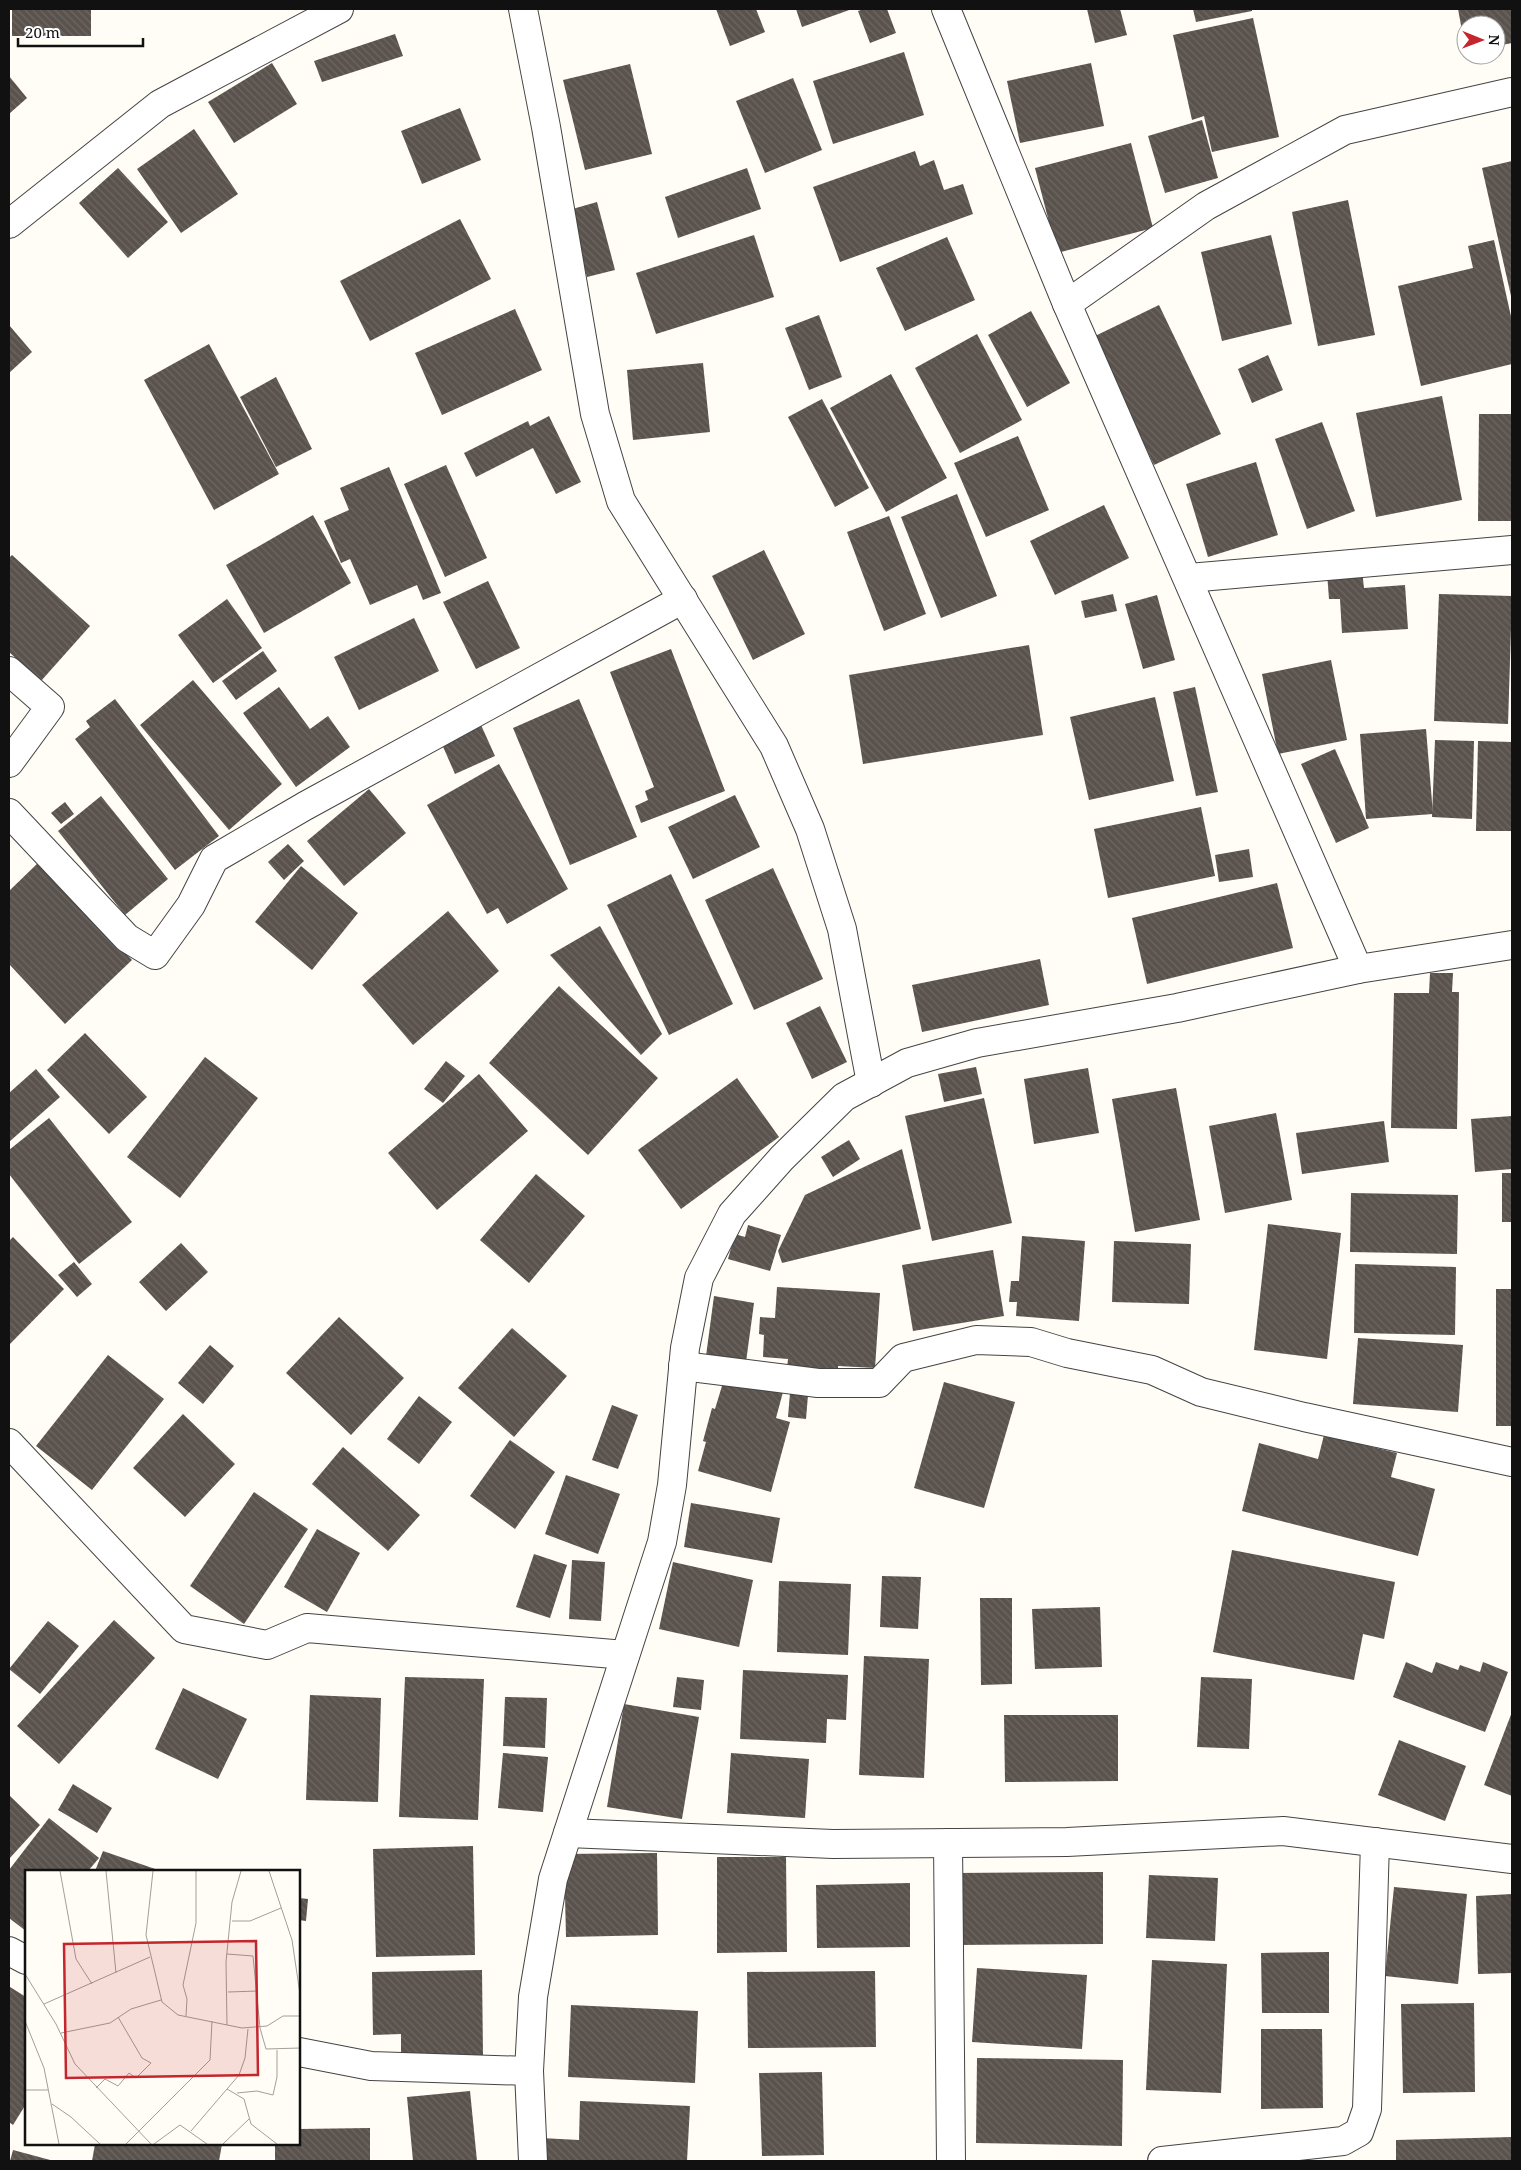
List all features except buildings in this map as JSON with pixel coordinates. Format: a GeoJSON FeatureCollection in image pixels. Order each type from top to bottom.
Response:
{"type":"FeatureCollection","features":[{"type":"Feature","properties":{"kind":"street"},"geometry":{"type":"LineString","coordinates":[[9,224],[160,104],[339,9]]}},
{"type":"Feature","properties":{"kind":"street"},"geometry":{"type":"LineString","coordinates":[[523,9],[548,136],[595,414],[621,501],[774,746],[810,829],[842,929],[872,1083]]}},
{"type":"Feature","properties":{"kind":"street"},"geometry":{"type":"LineString","coordinates":[[946,9],[1067,304],[1189,578],[1358,969]]}},
{"type":"Feature","properties":{"kind":"street"},"geometry":{"type":"LineString","coordinates":[[1067,304],[1206,206],[1345,130],[1512,92]]}},
{"type":"Feature","properties":{"kind":"street"},"geometry":{"type":"LineString","coordinates":[[1189,578],[1512,550]]}},
{"type":"Feature","properties":{"kind":"street"},"geometry":{"type":"LineString","coordinates":[[9,813],[127,938],[155,955],[191,905],[214,859],[305,806],[683,600]]}},
{"type":"Feature","properties":{"kind":"street"},"geometry":{"type":"LineString","coordinates":[[9,671],[50,707],[9,763]]}},
{"type":"Feature","properties":{"kind":"street"},"geometry":{"type":"LineString","coordinates":[[533,2161],[528,2071],[533,1997],[552,1878],[568,1834],[662,1542],[672,1485],[683,1366],[699,1278],[732,1214],[782,1158],[844,1097],[907,1063],[977,1042],[1177,1008],[1358,969],[1512,945]]}},
{"type":"Feature","properties":{"kind":"street"},"geometry":{"type":"LineString","coordinates":[[683,1366],[818,1383],[879,1383],[903,1358],[976,1340],[1031,1342],[1067,1353],[1152,1370],[1211,1394],[1304,1417],[1512,1462]]}},
{"type":"Feature","properties":{"kind":"street"},"geometry":{"type":"LineString","coordinates":[[9,1443],[184,1629],[267,1645],[307,1628],[625,1655]]}},
{"type":"Feature","properties":{"kind":"street"},"geometry":{"type":"LineString","coordinates":[[568,1834],[833,1844],[1067,1842],[1283,1831],[1512,1859]]}},
{"type":"Feature","properties":{"kind":"street"},"geometry":{"type":"LineString","coordinates":[[1162,2161],[1343,2141],[1359,2132],[1367,2109],[1375,1842]]}},
{"type":"Feature","properties":{"kind":"street"},"geometry":{"type":"LineString","coordinates":[[948,1843],[951,2161]]}},
{"type":"Feature","properties":{"kind":"street"},"geometry":{"type":"LineString","coordinates":[[9,1950],[25,1959]]}},
{"type":"Feature","properties":{"kind":"street"},"geometry":{"type":"LineString","coordinates":[[300,2052],[371,2066],[528,2071]]}}]}
